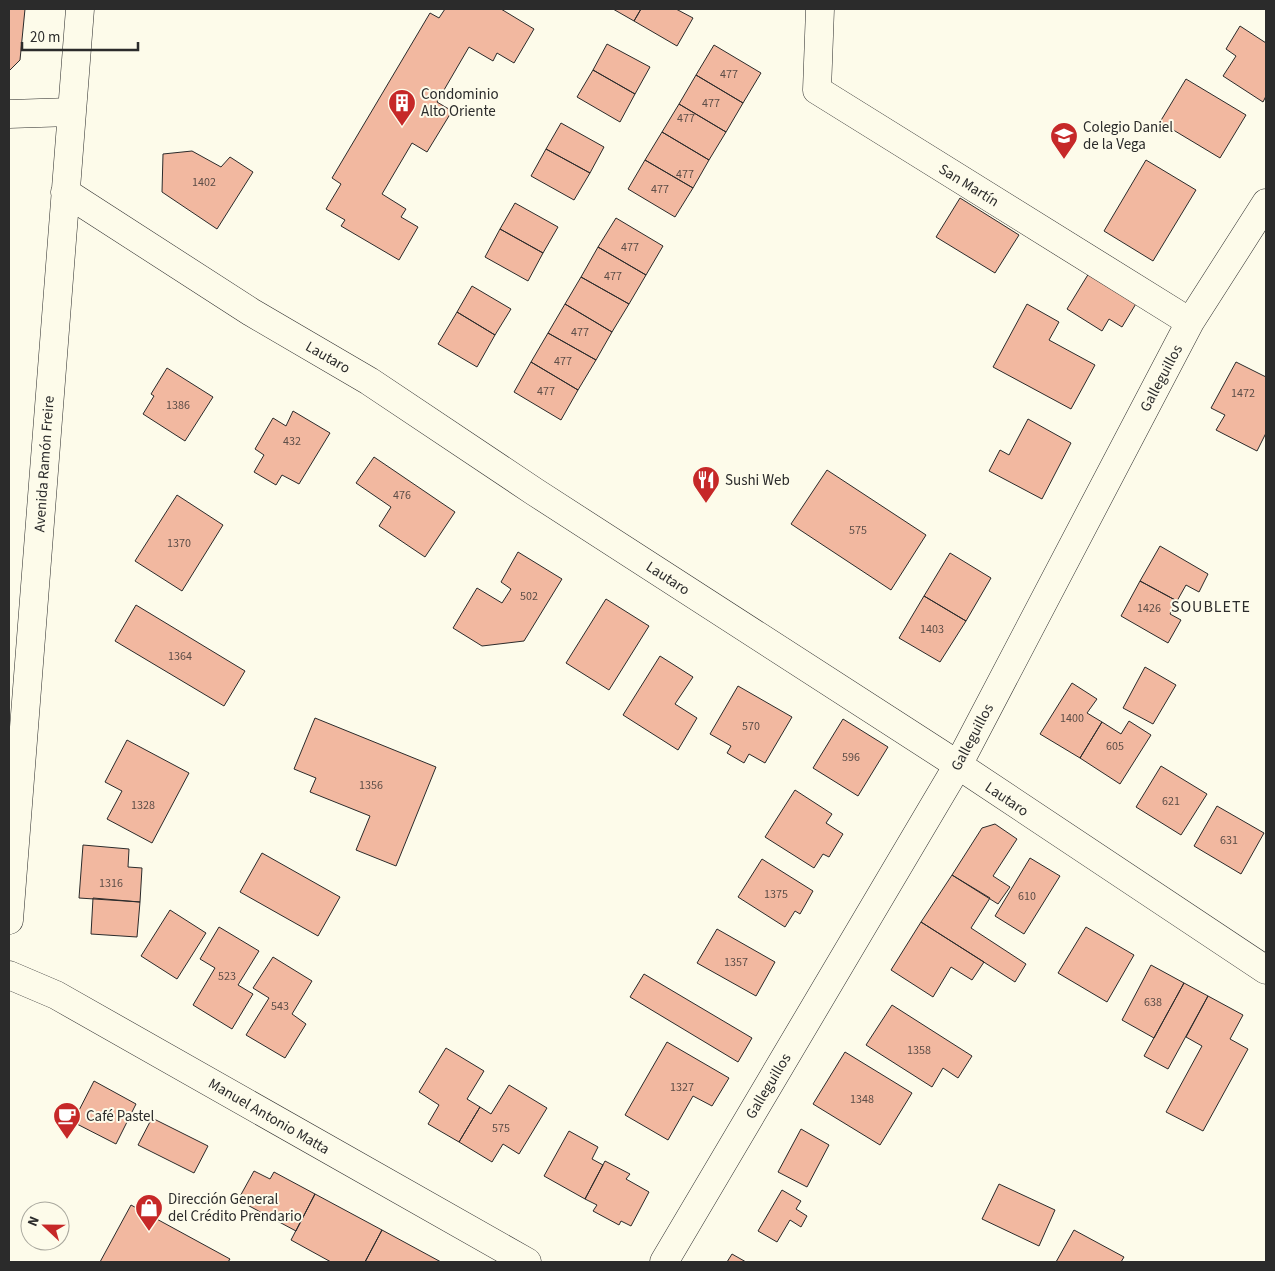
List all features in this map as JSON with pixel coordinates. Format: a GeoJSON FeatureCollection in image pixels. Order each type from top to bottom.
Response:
{"type":"FeatureCollection","features":[{"type":"Feature","properties":{"kind":"street","name":"Avenida Ramón Freire"},"geometry":{"type":"LineString","coordinates":[[9,920],[80,9]]}},
{"type":"Feature","properties":{"kind":"street","name":"San Martín"},"geometry":{"type":"LineString","coordinates":[[820,9],[817,90],[1190,322]]}},
{"type":"Feature","properties":{"kind":"street"},"geometry":{"type":"LineString","coordinates":[[9,114],[71,112]]}},
{"type":"Feature","properties":{"kind":"street","name":"Lautaro"},"geometry":{"type":"LineString","coordinates":[[65,192],[251,312],[369,382],[958,766],[1266,970]]}},
{"type":"Feature","properties":{"kind":"street","name":"Galleguillos"},"geometry":{"type":"LineString","coordinates":[[664,1262],[958,766],[1190,322],[1266,203]]}},
{"type":"Feature","properties":{"kind":"street","name":"Manuel Antonio Matta"},"geometry":{"type":"LineString","coordinates":[[9,975],[56,995],[527,1262]]}},
{"type":"Feature","properties":{"kind":"building"},"geometry":{"type":"Polygon","coordinates":[[[9,9],[25,9],[20,60],[9,71],[9,9]]]}},
{"type":"Feature","properties":{"kind":"building","name":"Condominio Alto Oriente"},"geometry":{"type":"Polygon","coordinates":[[[445,9],[501,9],[534,29],[514,63],[497,53],[493,61],[469,47],[437,102],[452,111],[427,152],[412,143],[382,194],[406,209],[401,217],[418,227],[399,260],[341,226],[345,220],[326,209],[341,184],[332,178],[430,13],[439,18],[445,9]]]}},
{"type":"Feature","properties":{"kind":"building"},"geometry":{"type":"Polygon","coordinates":[[[613,9],[641,9],[634,21],[613,9]]]}},
{"type":"Feature","properties":{"kind":"building"},"geometry":{"type":"Polygon","coordinates":[[[641,9],[676,9],[693,18],[677,46],[634,21],[641,9]]]}},
{"type":"Feature","properties":{"kind":"building"},"geometry":{"type":"Polygon","coordinates":[[[1240,26],[1266,43],[1266,96],[1263,102],[1223,76],[1236,56],[1226,49],[1240,26]]]}},
{"type":"Feature","properties":{"kind":"building"},"geometry":{"type":"Polygon","coordinates":[[[607,44],[650,67],[635,94],[593,70],[607,44]]]}},
{"type":"Feature","properties":{"kind":"building"},"geometry":{"type":"Polygon","coordinates":[[[714,45],[761,73],[743,103],[696,75],[714,45]]]}},
{"type":"Feature","properties":{"kind":"building"},"geometry":{"type":"Polygon","coordinates":[[[593,70],[635,94],[620,122],[577,97],[593,70]]]}},
{"type":"Feature","properties":{"kind":"building"},"geometry":{"type":"Polygon","coordinates":[[[696,75],[743,103],[726,132],[679,104],[696,75]]]}},
{"type":"Feature","properties":{"kind":"building"},"geometry":{"type":"Polygon","coordinates":[[[1186,79],[1246,115],[1220,158],[1160,122],[1186,79]]]}},
{"type":"Feature","properties":{"kind":"building"},"geometry":{"type":"Polygon","coordinates":[[[679,104],[726,132],[709,160],[662,132],[679,104]]]}},
{"type":"Feature","properties":{"kind":"building"},"geometry":{"type":"Polygon","coordinates":[[[561,123],[604,147],[590,173],[546,149],[561,123]]]}},
{"type":"Feature","properties":{"kind":"building"},"geometry":{"type":"Polygon","coordinates":[[[662,132],[709,160],[693,188],[645,160],[662,132]]]}},
{"type":"Feature","properties":{"kind":"building"},"geometry":{"type":"Polygon","coordinates":[[[546,149],[590,173],[574,200],[531,176],[546,149]]]}},
{"type":"Feature","properties":{"kind":"building"},"geometry":{"type":"Polygon","coordinates":[[[192,151],[221,167],[230,157],[253,172],[217,229],[162,192],[163,154],[192,151]]]}},
{"type":"Feature","properties":{"kind":"building"},"geometry":{"type":"Polygon","coordinates":[[[645,160],[693,188],[675,217],[628,189],[645,160]]]}},
{"type":"Feature","properties":{"kind":"building"},"geometry":{"type":"Polygon","coordinates":[[[1146,160],[1196,190],[1153,261],[1104,231],[1146,160]]]}},
{"type":"Feature","properties":{"kind":"building"},"geometry":{"type":"Polygon","coordinates":[[[960,198],[1019,235],[995,273],[936,237],[960,198]]]}},
{"type":"Feature","properties":{"kind":"building"},"geometry":{"type":"Polygon","coordinates":[[[515,203],[558,227],[543,253],[500,229],[515,203]]]}},
{"type":"Feature","properties":{"kind":"building"},"geometry":{"type":"Polygon","coordinates":[[[616,218],[663,246],[646,275],[598,247],[616,218]]]}},
{"type":"Feature","properties":{"kind":"building"},"geometry":{"type":"Polygon","coordinates":[[[500,229],[543,253],[528,281],[485,257],[500,229]]]}},
{"type":"Feature","properties":{"kind":"building"},"geometry":{"type":"Polygon","coordinates":[[[598,247],[646,275],[629,304],[581,277],[598,247]]]}},
{"type":"Feature","properties":{"kind":"building"},"geometry":{"type":"Polygon","coordinates":[[[1089,273],[1137,302],[1122,327],[1109,319],[1102,331],[1067,309],[1089,273]]]}},
{"type":"Feature","properties":{"kind":"building"},"geometry":{"type":"Polygon","coordinates":[[[581,277],[629,304],[612,332],[565,304],[581,277]]]}},
{"type":"Feature","properties":{"kind":"building"},"geometry":{"type":"Polygon","coordinates":[[[472,286],[511,309],[495,335],[457,312],[472,286]]]}},
{"type":"Feature","properties":{"kind":"building"},"geometry":{"type":"Polygon","coordinates":[[[565,304],[612,332],[596,360],[548,333],[565,304]]]}},
{"type":"Feature","properties":{"kind":"building"},"geometry":{"type":"Polygon","coordinates":[[[1027,304],[1059,322],[1049,340],[1095,365],[1071,409],[993,367],[1027,304]]]}},
{"type":"Feature","properties":{"kind":"building"},"geometry":{"type":"Polygon","coordinates":[[[457,312],[495,335],[477,367],[438,344],[457,312]]]}},
{"type":"Feature","properties":{"kind":"building"},"geometry":{"type":"Polygon","coordinates":[[[548,333],[596,360],[578,390],[531,362],[548,333]]]}},
{"type":"Feature","properties":{"kind":"building"},"geometry":{"type":"Polygon","coordinates":[[[531,362],[578,390],[561,420],[514,392],[531,362]]]}},
{"type":"Feature","properties":{"kind":"building"},"geometry":{"type":"Polygon","coordinates":[[[1236,362],[1266,377],[1266,433],[1257,451],[1216,430],[1225,415],[1211,408],[1236,362]]]}},
{"type":"Feature","properties":{"kind":"building"},"geometry":{"type":"Polygon","coordinates":[[[167,368],[213,397],[185,441],[143,414],[154,396],[151,394],[167,368]]]}},
{"type":"Feature","properties":{"kind":"building"},"geometry":{"type":"Polygon","coordinates":[[[293,411],[330,433],[299,484],[282,475],[276,485],[254,472],[264,455],[255,449],[273,418],[286,426],[293,411]]]}},
{"type":"Feature","properties":{"kind":"building"},"geometry":{"type":"Polygon","coordinates":[[[1028,419],[1071,443],[1042,499],[989,471],[1000,450],[1009,455],[1028,419]]]}},
{"type":"Feature","properties":{"kind":"building"},"geometry":{"type":"Polygon","coordinates":[[[374,457],[455,512],[425,557],[379,526],[391,507],[356,483],[374,457]]]}},
{"type":"Feature","properties":{"kind":"building"},"geometry":{"type":"Polygon","coordinates":[[[827,470],[926,535],[891,590],[791,524],[827,470]]]}},
{"type":"Feature","properties":{"kind":"building"},"geometry":{"type":"Polygon","coordinates":[[[177,495],[223,525],[182,591],[135,561],[177,495]]]}},
{"type":"Feature","properties":{"kind":"building"},"geometry":{"type":"Polygon","coordinates":[[[1160,546],[1208,574],[1199,592],[1186,585],[1177,601],[1140,581],[1160,546]]]}},
{"type":"Feature","properties":{"kind":"building"},"geometry":{"type":"Polygon","coordinates":[[[518,552],[562,579],[524,641],[482,646],[453,628],[477,588],[502,603],[511,589],[501,582],[518,552]]]}},
{"type":"Feature","properties":{"kind":"building"},"geometry":{"type":"Polygon","coordinates":[[[950,553],[991,578],[966,621],[924,596],[950,553]]]}},
{"type":"Feature","properties":{"kind":"building"},"geometry":{"type":"Polygon","coordinates":[[[1140,581],[1177,601],[1170,614],[1181,620],[1168,643],[1121,616],[1140,581]]]}},
{"type":"Feature","properties":{"kind":"building"},"geometry":{"type":"Polygon","coordinates":[[[924,596],[966,621],[940,662],[899,638],[924,596]]]}},
{"type":"Feature","properties":{"kind":"building"},"geometry":{"type":"Polygon","coordinates":[[[606,599],[649,626],[609,690],[566,663],[606,599]]]}},
{"type":"Feature","properties":{"kind":"building"},"geometry":{"type":"Polygon","coordinates":[[[136,605],[245,671],[224,706],[115,641],[136,605]]]}},
{"type":"Feature","properties":{"kind":"building"},"geometry":{"type":"Polygon","coordinates":[[[660,656],[693,677],[675,704],[697,718],[678,750],[623,715],[660,656]]]}},
{"type":"Feature","properties":{"kind":"building"},"geometry":{"type":"Polygon","coordinates":[[[1145,667],[1176,685],[1153,724],[1123,708],[1145,667]]]}},
{"type":"Feature","properties":{"kind":"building"},"geometry":{"type":"Polygon","coordinates":[[[1072,683],[1097,699],[1087,713],[1102,722],[1080,758],[1040,734],[1072,683]]]}},
{"type":"Feature","properties":{"kind":"building"},"geometry":{"type":"Polygon","coordinates":[[[738,686],[792,717],[765,763],[749,754],[744,763],[727,753],[731,746],[710,734],[738,686]]]}},
{"type":"Feature","properties":{"kind":"building"},"geometry":{"type":"Polygon","coordinates":[[[315,718],[436,767],[396,866],[356,850],[370,816],[310,792],[316,778],[294,769],[315,718]]]}},
{"type":"Feature","properties":{"kind":"building"},"geometry":{"type":"Polygon","coordinates":[[[843,719],[888,747],[858,796],[813,768],[843,719]]]}},
{"type":"Feature","properties":{"kind":"building"},"geometry":{"type":"Polygon","coordinates":[[[1129,721],[1151,735],[1120,784],[1080,758],[1102,722],[1121,734],[1129,721]]]}},
{"type":"Feature","properties":{"kind":"building"},"geometry":{"type":"Polygon","coordinates":[[[127,740],[189,773],[152,843],[107,819],[122,791],[105,782],[127,740]]]}},
{"type":"Feature","properties":{"kind":"building"},"geometry":{"type":"Polygon","coordinates":[[[1161,766],[1207,794],[1181,835],[1136,807],[1161,766]]]}},
{"type":"Feature","properties":{"kind":"building"},"geometry":{"type":"Polygon","coordinates":[[[795,790],[832,814],[826,823],[843,834],[829,857],[823,854],[814,868],[765,837],[795,790]]]}},
{"type":"Feature","properties":{"kind":"building"},"geometry":{"type":"Polygon","coordinates":[[[1217,806],[1264,833],[1241,874],[1194,846],[1217,806]]]}},
{"type":"Feature","properties":{"kind":"building"},"geometry":{"type":"Polygon","coordinates":[[[995,824],[1017,839],[993,876],[1010,887],[998,904],[952,875],[982,828],[995,824]]]}},
{"type":"Feature","properties":{"kind":"building"},"geometry":{"type":"Polygon","coordinates":[[[83,845],[129,849],[128,867],[142,868],[140,902],[79,898],[83,845]]]}},
{"type":"Feature","properties":{"kind":"building"},"geometry":{"type":"Polygon","coordinates":[[[262,853],[340,897],[318,936],[240,892],[262,853]]]}},
{"type":"Feature","properties":{"kind":"building"},"geometry":{"type":"Polygon","coordinates":[[[1030,858],[1060,876],[1024,934],[995,916],[1030,858]]]}},
{"type":"Feature","properties":{"kind":"building"},"geometry":{"type":"Polygon","coordinates":[[[762,859],[813,891],[800,914],[795,911],[785,927],[738,897],[762,859]]]}},
{"type":"Feature","properties":{"kind":"building"},"geometry":{"type":"Polygon","coordinates":[[[952,875],[990,898],[971,928],[1026,964],[1015,982],[921,922],[952,875]]]}},
{"type":"Feature","properties":{"kind":"building"},"geometry":{"type":"Polygon","coordinates":[[[93,898],[140,902],[137,937],[91,934],[93,898]]]}},
{"type":"Feature","properties":{"kind":"building"},"geometry":{"type":"Polygon","coordinates":[[[170,910],[206,933],[177,979],[141,956],[170,910]]]}},
{"type":"Feature","properties":{"kind":"building"},"geometry":{"type":"Polygon","coordinates":[[[921,922],[984,962],[972,980],[951,967],[933,997],[891,970],[921,922]]]}},
{"type":"Feature","properties":{"kind":"building"},"geometry":{"type":"Polygon","coordinates":[[[219,927],[259,951],[238,985],[253,994],[232,1029],[193,1005],[215,968],[200,959],[219,927]]]}},
{"type":"Feature","properties":{"kind":"building"},"geometry":{"type":"Polygon","coordinates":[[[1086,927],[1134,955],[1107,1002],[1058,973],[1086,927]]]}},
{"type":"Feature","properties":{"kind":"building"},"geometry":{"type":"Polygon","coordinates":[[[717,929],[775,962],[756,996],[697,963],[717,929]]]}},
{"type":"Feature","properties":{"kind":"building"},"geometry":{"type":"Polygon","coordinates":[[[273,957],[312,981],[292,1014],[306,1024],[285,1058],[246,1035],[269,998],[253,988],[273,957]]]}},
{"type":"Feature","properties":{"kind":"building"},"geometry":{"type":"Polygon","coordinates":[[[1151,965],[1184,983],[1154,1038],[1122,1020],[1151,965]]]}},
{"type":"Feature","properties":{"kind":"building"},"geometry":{"type":"Polygon","coordinates":[[[644,974],[752,1038],[738,1062],[630,997],[644,974]]]}},
{"type":"Feature","properties":{"kind":"building"},"geometry":{"type":"Polygon","coordinates":[[[1184,983],[1208,996],[1168,1069],[1144,1056],[1184,983]]]}},
{"type":"Feature","properties":{"kind":"building"},"geometry":{"type":"Polygon","coordinates":[[[1208,996],[1243,1015],[1230,1039],[1248,1049],[1203,1131],[1166,1112],[1202,1046],[1186,1037],[1208,996]]]}},
{"type":"Feature","properties":{"kind":"building"},"geometry":{"type":"Polygon","coordinates":[[[892,1005],[972,1056],[958,1078],[943,1068],[932,1087],[866,1045],[892,1005]]]}},
{"type":"Feature","properties":{"kind":"building"},"geometry":{"type":"Polygon","coordinates":[[[667,1042],[729,1078],[712,1106],[693,1096],[668,1140],[625,1115],[667,1042]]]}},
{"type":"Feature","properties":{"kind":"building"},"geometry":{"type":"Polygon","coordinates":[[[446,1048],[484,1071],[467,1099],[480,1107],[459,1142],[428,1124],[439,1105],[419,1092],[446,1048]]]}},
{"type":"Feature","properties":{"kind":"building"},"geometry":{"type":"Polygon","coordinates":[[[845,1052],[912,1093],[880,1145],[813,1104],[845,1052]]]}},
{"type":"Feature","properties":{"kind":"building"},"geometry":{"type":"Polygon","coordinates":[[[94,1081],[136,1104],[116,1144],[73,1122],[94,1081]]]}},
{"type":"Feature","properties":{"kind":"building"},"geometry":{"type":"Polygon","coordinates":[[[509,1085],[547,1108],[519,1154],[503,1144],[492,1162],[459,1142],[480,1107],[491,1114],[509,1085]]]}},
{"type":"Feature","properties":{"kind":"building"},"geometry":{"type":"Polygon","coordinates":[[[152,1118],[208,1146],[194,1173],[138,1145],[152,1118]]]}},
{"type":"Feature","properties":{"kind":"building"},"geometry":{"type":"Polygon","coordinates":[[[801,1129],[829,1145],[807,1187],[778,1172],[801,1129]]]}},
{"type":"Feature","properties":{"kind":"building"},"geometry":{"type":"Polygon","coordinates":[[[569,1131],[598,1147],[592,1159],[603,1165],[585,1199],[544,1176],[569,1131]]]}},
{"type":"Feature","properties":{"kind":"building"},"geometry":{"type":"Polygon","coordinates":[[[605,1161],[630,1174],[626,1179],[649,1192],[631,1226],[621,1221],[619,1225],[593,1211],[597,1205],[585,1199],[605,1161]]]}},
{"type":"Feature","properties":{"kind":"building"},"geometry":{"type":"Polygon","coordinates":[[[254,1171],[270,1179],[274,1172],[315,1194],[296,1231],[238,1200],[254,1171]]]}},
{"type":"Feature","properties":{"kind":"building"},"geometry":{"type":"Polygon","coordinates":[[[999,1184],[1055,1210],[1039,1246],[982,1219],[999,1184]]]}},
{"type":"Feature","properties":{"kind":"building"},"geometry":{"type":"Polygon","coordinates":[[[782,1190],[801,1201],[796,1209],[807,1216],[801,1227],[790,1220],[777,1242],[758,1231],[782,1190]]]}},
{"type":"Feature","properties":{"kind":"building"},"geometry":{"type":"Polygon","coordinates":[[[315,1194],[382,1230],[365,1262],[331,1262],[291,1240],[315,1194]]]}},
{"type":"Feature","properties":{"kind":"building","name":"Dirección General del Crédito Prendario"},"geometry":{"type":"Polygon","coordinates":[[[131,1205],[230,1259],[228,1262],[100,1262],[131,1205]]]}},
{"type":"Feature","properties":{"kind":"building"},"geometry":{"type":"Polygon","coordinates":[[[382,1230],[441,1262],[365,1262],[382,1230]]]}},
{"type":"Feature","properties":{"kind":"building"},"geometry":{"type":"Polygon","coordinates":[[[1074,1230],[1124,1257],[1121,1262],[1056,1262],[1074,1230]]]}},
{"type":"Feature","properties":{"kind":"building"},"geometry":{"type":"Polygon","coordinates":[[[732,1254],[746,1262],[727,1262],[732,1254]]]}},
{"type":"Feature","properties":{"kind":"place","name":"Condominio Alto Oriente"},"geometry":{"type":"Point","coordinates":[402,127]}},
{"type":"Feature","properties":{"kind":"place","name":"Colegio Daniel de la Vega"},"geometry":{"type":"Point","coordinates":[1064,160]}},
{"type":"Feature","properties":{"kind":"place","name":"Sushi Web"},"geometry":{"type":"Point","coordinates":[706,504]}},
{"type":"Feature","properties":{"kind":"place","name":"Café Pastel"},"geometry":{"type":"Point","coordinates":[67,1140]}},
{"type":"Feature","properties":{"kind":"place","name":"Dirección General del Crédito Prendario"},"geometry":{"type":"Point","coordinates":[149,1232]}},
{"type":"Feature","properties":{"kind":"district","name":"SOUBLETE"},"geometry":{"type":"Point","coordinates":[1211,606]}}]}
